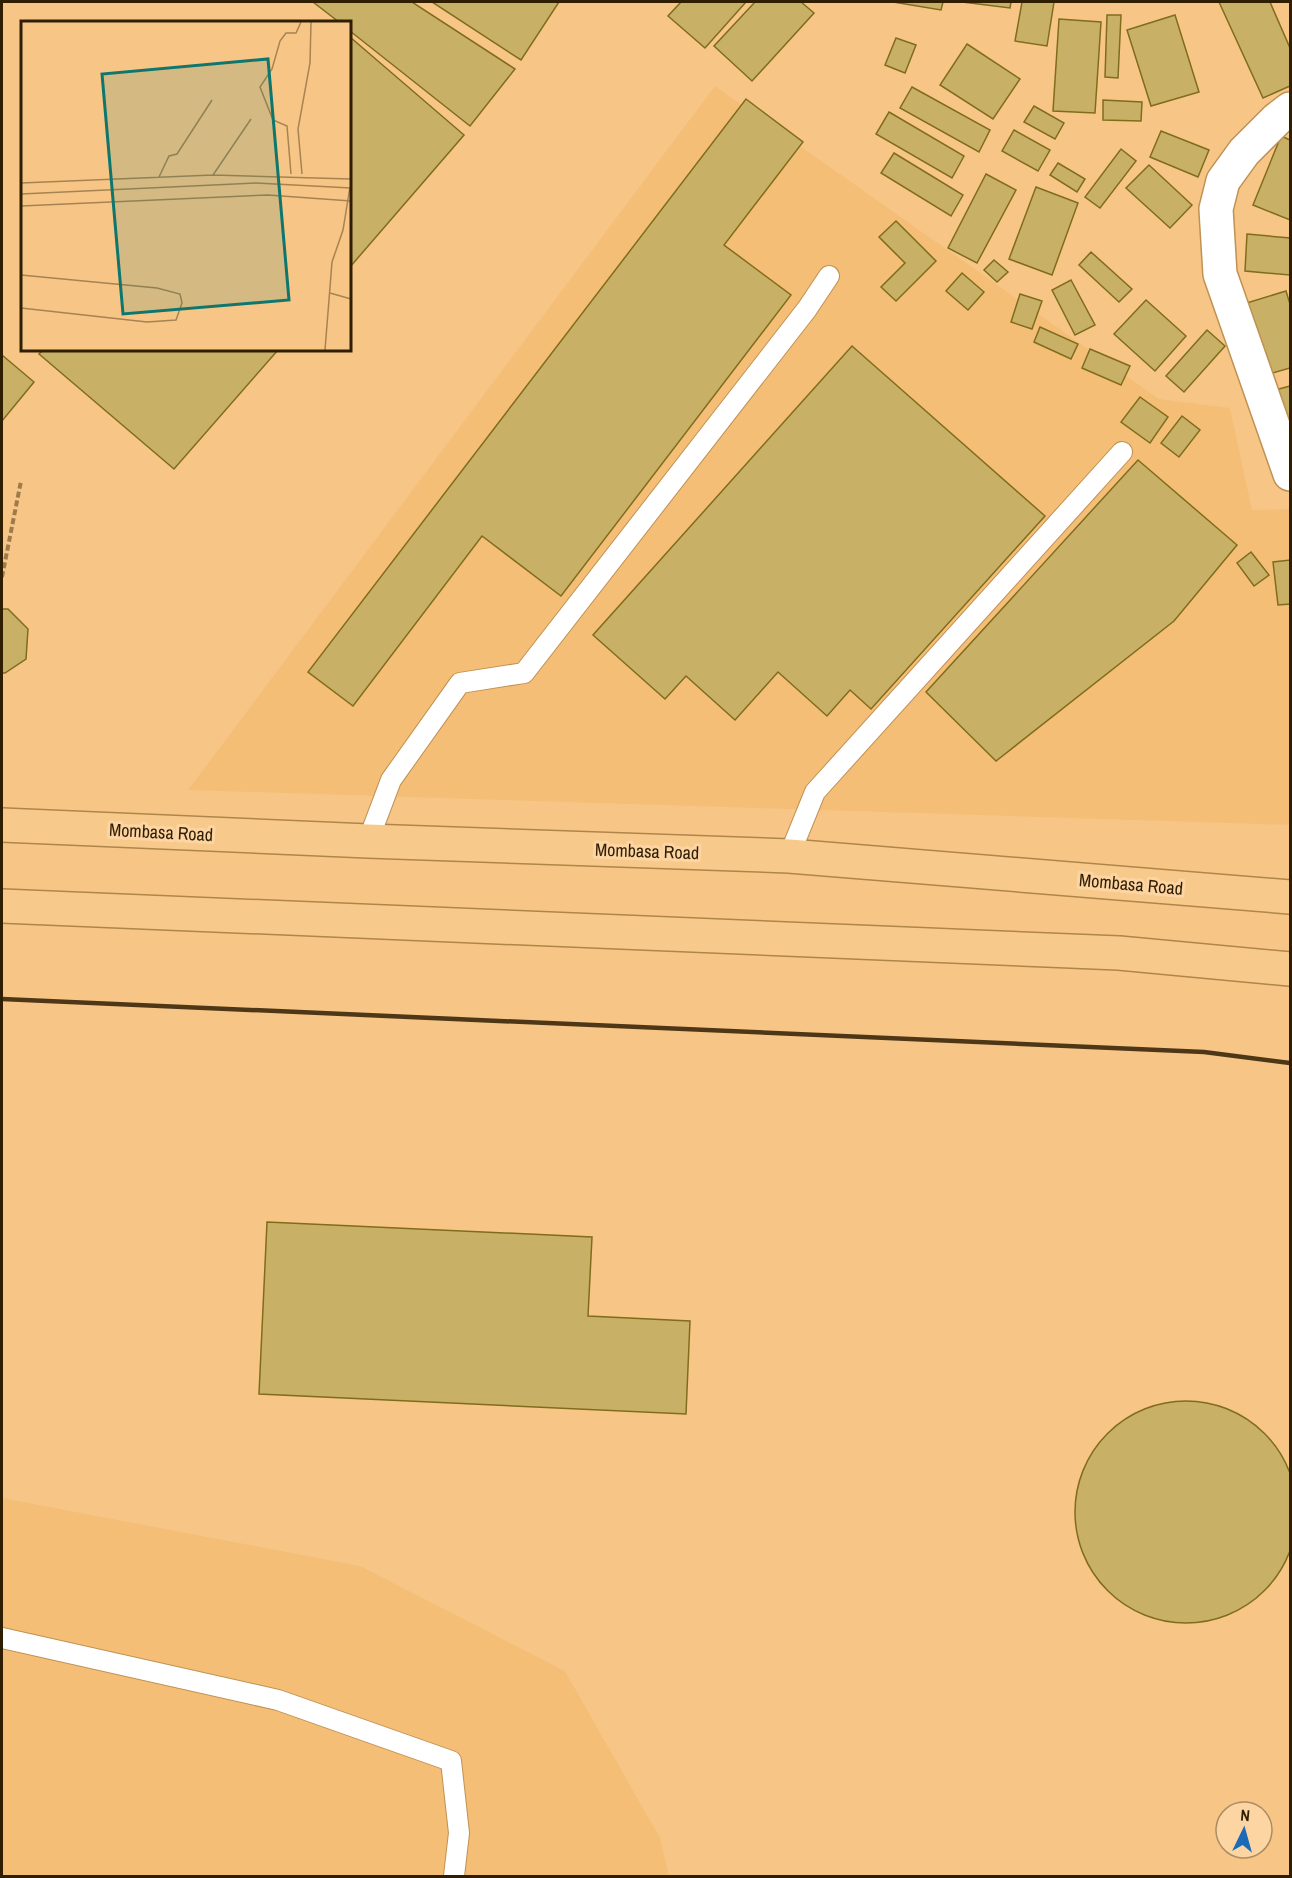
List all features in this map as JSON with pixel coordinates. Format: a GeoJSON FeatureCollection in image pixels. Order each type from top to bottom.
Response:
{"type":"FeatureCollection","features":[{"type":"Feature","properties":{"kind":"highway","name":"Mombasa Road"},"geometry":{"type":"LineString","coordinates":[[2,825],[789,856],[1290,897]]}},
{"type":"Feature","properties":{"kind":"highway"},"geometry":{"type":"LineString","coordinates":[[2,906],[1107,953],[1290,969]]}},
{"type":"Feature","properties":{"kind":"street"},"geometry":{"type":"LineString","coordinates":[[1290,109],[1244,152],[1223,181],[1216,209],[1220,274],[1290,474]]}},
{"type":"Feature","properties":{"kind":"lane"},"geometry":{"type":"LineString","coordinates":[[368,841],[391,780],[460,682],[524,673],[800,319],[829,276]]}},
{"type":"Feature","properties":{"kind":"lane"},"geometry":{"type":"LineString","coordinates":[[789,856],[815,792],[1122,452]]}},
{"type":"Feature","properties":{"kind":"lane"},"geometry":{"type":"LineString","coordinates":[[2,1638],[278,1700],[451,1761],[459,1833],[454,1876]]}},
{"type":"Feature","properties":{"kind":"path"},"geometry":{"type":"LineString","coordinates":[[2,577],[21,481]]}},
{"type":"Feature","properties":{"kind":"shaded area"},"geometry":{"type":"Polygon","coordinates":[[[715,86],[1159,399],[1230,408],[1252,510],[1290,509],[1290,825],[188,790],[715,86]]]}},
{"type":"Feature","properties":{"kind":"shaded area"},"geometry":{"type":"Polygon","coordinates":[[[2,1498],[360,1566],[565,1671],[660,1838],[669,1876],[2,1876],[2,1498]]]}},
{"type":"Feature","properties":{"kind":"building"},"geometry":{"type":"Polygon","coordinates":[[[313,2],[412,2],[515,69],[470,126],[351,32],[351,21],[338,21],[313,2]]]}},
{"type":"Feature","properties":{"kind":"building"},"geometry":{"type":"Polygon","coordinates":[[[432,2],[559,2],[521,60],[432,2]]]}},
{"type":"Feature","properties":{"kind":"building"},"geometry":{"type":"Polygon","coordinates":[[[681,2],[746,2],[705,48],[668,16],[681,2]]]}},
{"type":"Feature","properties":{"kind":"building"},"geometry":{"type":"Polygon","coordinates":[[[755,2],[801,2],[814,13],[752,81],[714,46],[755,2]]]}},
{"type":"Feature","properties":{"kind":"building"},"geometry":{"type":"Polygon","coordinates":[[[893,2],[943,2],[941,10],[893,2]]]}},
{"type":"Feature","properties":{"kind":"building"},"geometry":{"type":"Polygon","coordinates":[[[962,2],[1011,2],[1010,8],[962,2]]]}},
{"type":"Feature","properties":{"kind":"building"},"geometry":{"type":"Polygon","coordinates":[[[1022,2],[1054,2],[1047,46],[1015,41],[1022,2]]]}},
{"type":"Feature","properties":{"kind":"building"},"geometry":{"type":"Polygon","coordinates":[[[1219,2],[1270,2],[1290,48],[1290,86],[1263,98],[1219,2]]]}},
{"type":"Feature","properties":{"kind":"building"},"geometry":{"type":"Polygon","coordinates":[[[1107,15],[1121,15],[1118,78],[1105,77],[1107,15]]]}},
{"type":"Feature","properties":{"kind":"building"},"geometry":{"type":"Polygon","coordinates":[[[1175,15],[1199,92],[1151,106],[1127,30],[1175,15]]]}},
{"type":"Feature","properties":{"kind":"building"},"geometry":{"type":"Polygon","coordinates":[[[1059,19],[1101,22],[1095,113],[1053,111],[1059,19]]]}},
{"type":"Feature","properties":{"kind":"building"},"geometry":{"type":"Polygon","coordinates":[[[351,38],[464,135],[351,266],[351,38]]]}},
{"type":"Feature","properties":{"kind":"building"},"geometry":{"type":"Polygon","coordinates":[[[896,38],[916,45],[905,73],[885,65],[896,38]]]}},
{"type":"Feature","properties":{"kind":"building"},"geometry":{"type":"Polygon","coordinates":[[[967,44],[1020,79],[993,119],[940,85],[967,44]]]}},
{"type":"Feature","properties":{"kind":"building"},"geometry":{"type":"Polygon","coordinates":[[[912,87],[990,130],[979,152],[900,108],[912,87]]]}},
{"type":"Feature","properties":{"kind":"building"},"geometry":{"type":"Polygon","coordinates":[[[746,99],[803,142],[724,245],[791,295],[561,596],[482,536],[353,706],[308,672],[746,99]]]}},
{"type":"Feature","properties":{"kind":"building"},"geometry":{"type":"Polygon","coordinates":[[[1103,100],[1142,102],[1141,121],[1103,120],[1103,100]]]}},
{"type":"Feature","properties":{"kind":"building"},"geometry":{"type":"Polygon","coordinates":[[[1034,106],[1064,123],[1055,139],[1024,122],[1034,106]]]}},
{"type":"Feature","properties":{"kind":"building"},"geometry":{"type":"Polygon","coordinates":[[[889,112],[964,156],[952,178],[876,134],[889,112]]]}},
{"type":"Feature","properties":{"kind":"building"},"geometry":{"type":"Polygon","coordinates":[[[1014,130],[1050,150],[1038,171],[1002,151],[1014,130]]]}},
{"type":"Feature","properties":{"kind":"building"},"geometry":{"type":"Polygon","coordinates":[[[1161,131],[1209,150],[1198,177],[1150,157],[1161,131]]]}},
{"type":"Feature","properties":{"kind":"building"},"geometry":{"type":"Polygon","coordinates":[[[1281,136],[1290,140],[1290,220],[1253,205],[1281,136]]]}},
{"type":"Feature","properties":{"kind":"building"},"geometry":{"type":"Polygon","coordinates":[[[1121,149],[1136,161],[1100,208],[1085,197],[1121,149]]]}},
{"type":"Feature","properties":{"kind":"building"},"geometry":{"type":"Polygon","coordinates":[[[894,153],[963,195],[951,216],[881,173],[894,153]]]}},
{"type":"Feature","properties":{"kind":"building"},"geometry":{"type":"Polygon","coordinates":[[[1058,163],[1085,179],[1077,192],[1050,175],[1058,163]]]}},
{"type":"Feature","properties":{"kind":"building"},"geometry":{"type":"Polygon","coordinates":[[[1149,165],[1192,205],[1170,228],[1126,188],[1149,165]]]}},
{"type":"Feature","properties":{"kind":"building"},"geometry":{"type":"Polygon","coordinates":[[[986,174],[1016,190],[977,263],[948,248],[986,174]]]}},
{"type":"Feature","properties":{"kind":"building"},"geometry":{"type":"Polygon","coordinates":[[[1036,187],[1078,203],[1052,275],[1009,259],[1036,187]]]}},
{"type":"Feature","properties":{"kind":"building"},"geometry":{"type":"Polygon","coordinates":[[[896,221],[936,261],[896,301],[881,287],[905,263],[879,237],[896,221]]]}},
{"type":"Feature","properties":{"kind":"building"},"geometry":{"type":"Polygon","coordinates":[[[1247,234],[1290,238],[1290,275],[1245,271],[1247,234]]]}},
{"type":"Feature","properties":{"kind":"building"},"geometry":{"type":"Polygon","coordinates":[[[1091,252],[1132,289],[1119,302],[1079,265],[1091,252]]]}},
{"type":"Feature","properties":{"kind":"building"},"geometry":{"type":"Polygon","coordinates":[[[994,260],[1008,272],[997,282],[984,270],[994,260]]]}},
{"type":"Feature","properties":{"kind":"building"},"geometry":{"type":"Polygon","coordinates":[[[962,273],[984,292],[968,310],[946,291],[962,273]]]}},
{"type":"Feature","properties":{"kind":"building"},"geometry":{"type":"Polygon","coordinates":[[[1071,280],[1095,325],[1075,335],[1052,290],[1071,280]]]}},
{"type":"Feature","properties":{"kind":"building"},"geometry":{"type":"Polygon","coordinates":[[[1286,291],[1290,304],[1290,368],[1259,377],[1237,306],[1286,291]]]}},
{"type":"Feature","properties":{"kind":"building"},"geometry":{"type":"Polygon","coordinates":[[[1020,294],[1042,301],[1032,329],[1011,322],[1020,294]]]}},
{"type":"Feature","properties":{"kind":"building"},"geometry":{"type":"Polygon","coordinates":[[[1146,300],[1186,336],[1155,371],[1114,334],[1146,300]]]}},
{"type":"Feature","properties":{"kind":"building"},"geometry":{"type":"Polygon","coordinates":[[[1040,327],[1078,344],[1071,359],[1034,342],[1040,327]]]}},
{"type":"Feature","properties":{"kind":"building"},"geometry":{"type":"Polygon","coordinates":[[[1207,330],[1225,346],[1184,392],[1166,376],[1207,330]]]}},
{"type":"Feature","properties":{"kind":"building"},"geometry":{"type":"Polygon","coordinates":[[[852,346],[1045,516],[871,709],[850,690],[827,716],[778,672],[735,720],[686,676],[665,699],[593,635],[852,346]]]}},
{"type":"Feature","properties":{"kind":"building"},"geometry":{"type":"Polygon","coordinates":[[[1090,349],[1130,366],[1121,385],[1082,368],[1090,349]]]}},
{"type":"Feature","properties":{"kind":"building"},"geometry":{"type":"Polygon","coordinates":[[[42,351],[277,351],[174,469],[39,354],[42,351]]]}},
{"type":"Feature","properties":{"kind":"building"},"geometry":{"type":"Polygon","coordinates":[[[2,355],[34,382],[2,421],[2,355]]]}},
{"type":"Feature","properties":{"kind":"building"},"geometry":{"type":"Polygon","coordinates":[[[1290,386],[1290,441],[1275,390],[1290,386]]]}},
{"type":"Feature","properties":{"kind":"building"},"geometry":{"type":"Polygon","coordinates":[[[1140,397],[1168,417],[1150,443],[1121,422],[1140,397]]]}},
{"type":"Feature","properties":{"kind":"building"},"geometry":{"type":"Polygon","coordinates":[[[1182,416],[1200,430],[1179,457],[1161,443],[1182,416]]]}},
{"type":"Feature","properties":{"kind":"building"},"geometry":{"type":"Polygon","coordinates":[[[1138,460],[1237,545],[1174,621],[996,761],[926,692],[1138,460]]]}},
{"type":"Feature","properties":{"kind":"building"},"geometry":{"type":"Polygon","coordinates":[[[1251,552],[1269,575],[1254,586],[1237,563],[1251,552]]]}},
{"type":"Feature","properties":{"kind":"building"},"geometry":{"type":"Polygon","coordinates":[[[1290,560],[1290,604],[1278,605],[1273,562],[1290,560]]]}},
{"type":"Feature","properties":{"kind":"building"},"geometry":{"type":"Polygon","coordinates":[[[2,609],[8,609],[28,629],[26,659],[5,673],[2,673],[2,609]]]}},
{"type":"Feature","properties":{"kind":"building"},"geometry":{"type":"Polygon","coordinates":[[[267,1222],[592,1237],[588,1316],[690,1321],[686,1414],[259,1394],[267,1222]]]}},
{"type":"Feature","properties":{"kind":"building"},"geometry":{"type":"Polygon","coordinates":[[[1175,1401],[1197,1401],[1229,1409],[1248,1419],[1265,1433],[1279,1450],[1292,1480],[1293,1541],[1289,1555],[1279,1574],[1265,1591],[1248,1605],[1229,1615],[1197,1623],[1175,1623],[1143,1615],[1124,1605],[1107,1591],[1093,1574],[1083,1555],[1075,1523],[1075,1501],[1083,1469],[1093,1450],[1107,1433],[1124,1419],[1143,1409],[1175,1401]]]}},
{"type":"Feature","properties":{"kind":"railway"},"geometry":{"type":"LineString","coordinates":[[2,999],[1204,1052],[1290,1063]]}}]}
